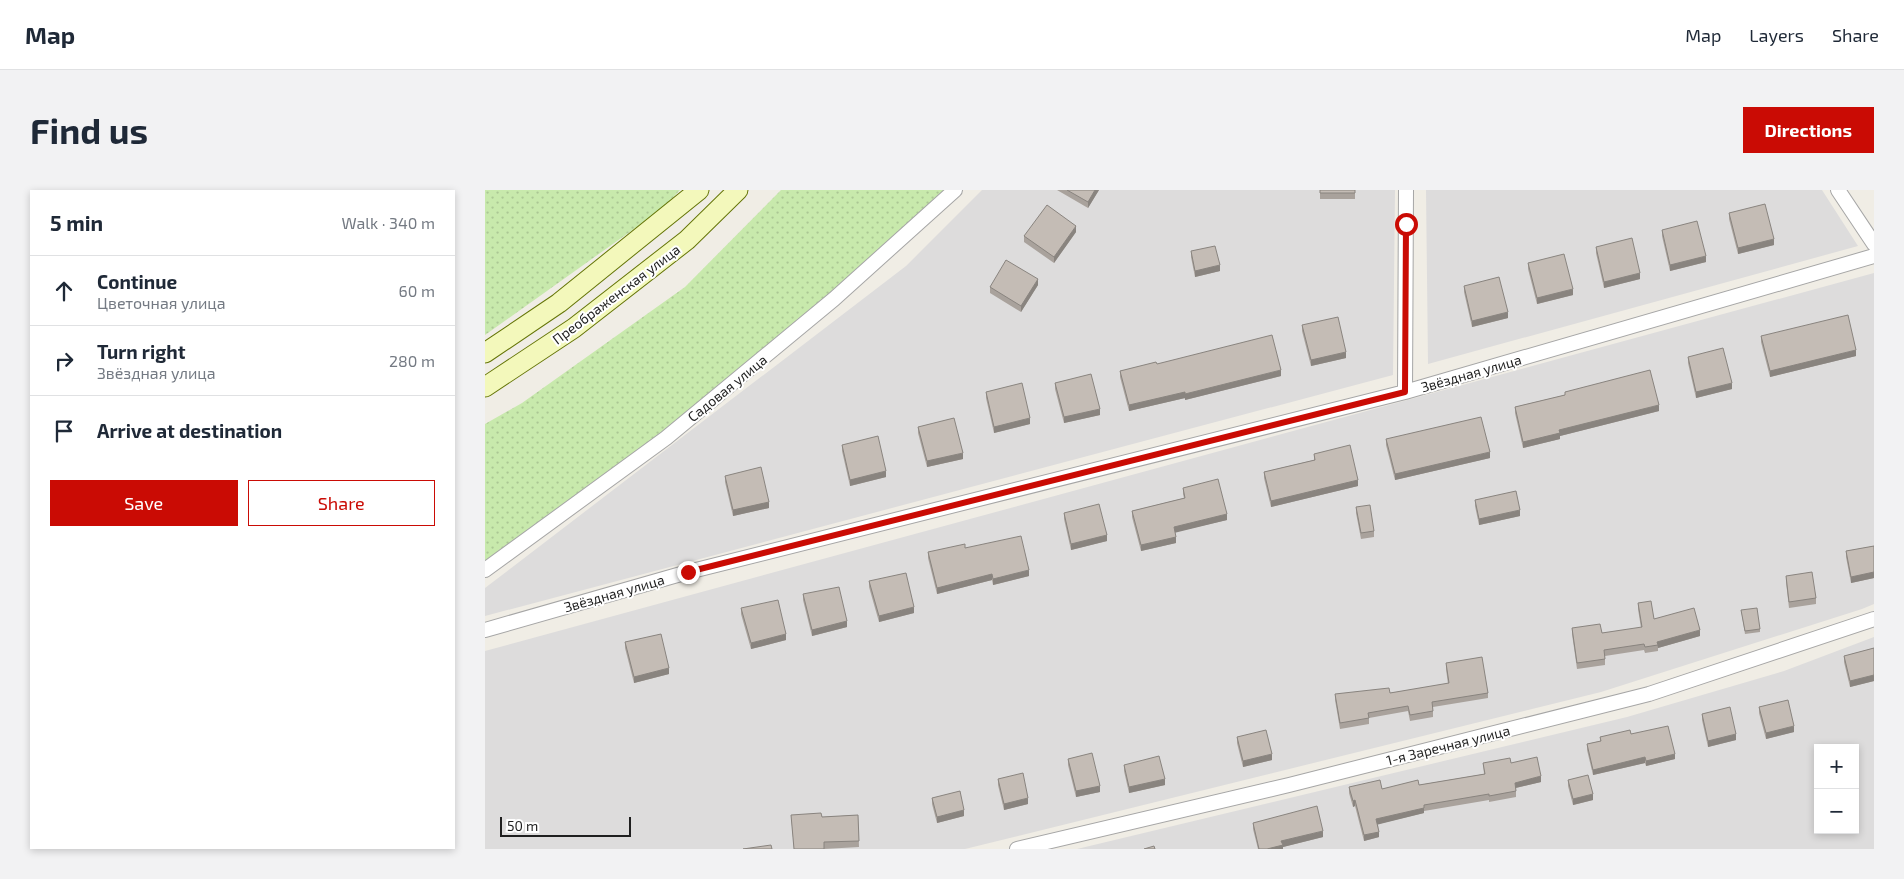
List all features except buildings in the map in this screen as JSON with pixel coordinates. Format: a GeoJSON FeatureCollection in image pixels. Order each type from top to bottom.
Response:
{"type":"FeatureCollection","features":[{"type":"Feature","properties":{"kind":"main road","name":"Преображенская улица"},"geometry":{"type":"LineString","coordinates":[[485,353],[559,303],[699,190]]}},
{"type":"Feature","properties":{"kind":"main road","name":"Преображенская улица"},"geometry":{"type":"LineString","coordinates":[[485,388],[575,328],[687,240],[738,190]]}},
{"type":"Feature","properties":{"kind":"street","name":"Садовая улица"},"geometry":{"type":"LineString","coordinates":[[485,570],[666,438],[834,299],[955,190]]}},
{"type":"Feature","properties":{"kind":"street"},"geometry":{"type":"LineString","coordinates":[[1405,392],[1406,190]]}},
{"type":"Feature","properties":{"kind":"street"},"geometry":{"type":"LineString","coordinates":[[1838,190],[1874,244]]}},
{"type":"Feature","properties":{"kind":"street","name":"Звёздная улица"},"geometry":{"type":"LineString","coordinates":[[485,630],[688,572],[1405,392],[1874,256]]}},
{"type":"Feature","properties":{"kind":"street","name":"1-я Заречная улица"},"geometry":{"type":"LineString","coordinates":[[1017,849],[1289,785],[1649,694],[1874,619]]}},
{"type":"Feature","properties":{"kind":"shaded area"},"geometry":{"type":"Polygon","coordinates":[[[982,190],[1395,190],[1393,375],[485,616],[485,588],[906,266],[982,190]]]}},
{"type":"Feature","properties":{"kind":"shaded area"},"geometry":{"type":"Polygon","coordinates":[[[1426,190],[1822,190],[1858,246],[1428,364],[1426,190]]]}},
{"type":"Feature","properties":{"kind":"shaded area"},"geometry":{"type":"Polygon","coordinates":[[[1874,273],[1874,604],[1862,609],[1601,692],[965,849],[485,849],[485,651],[1874,273]]]}},
{"type":"Feature","properties":{"kind":"shaded area"},"geometry":{"type":"Polygon","coordinates":[[[1874,637],[1874,849],[1077,849],[1627,717],[1784,671],[1874,637]]]}},
{"type":"Feature","properties":{"kind":"green space"},"geometry":{"type":"Polygon","coordinates":[[[485,190],[680,190],[662,209],[485,335],[485,190]]]}},
{"type":"Feature","properties":{"kind":"green space"},"geometry":{"type":"Polygon","coordinates":[[[781,190],[955,190],[817,313],[485,570],[485,424],[522,403],[685,287],[781,190]]]}},
{"type":"Feature","properties":{"kind":"route"},"geometry":{"type":"LineString","coordinates":[[688,572],[1405,392],[1406,224]]}}]}
